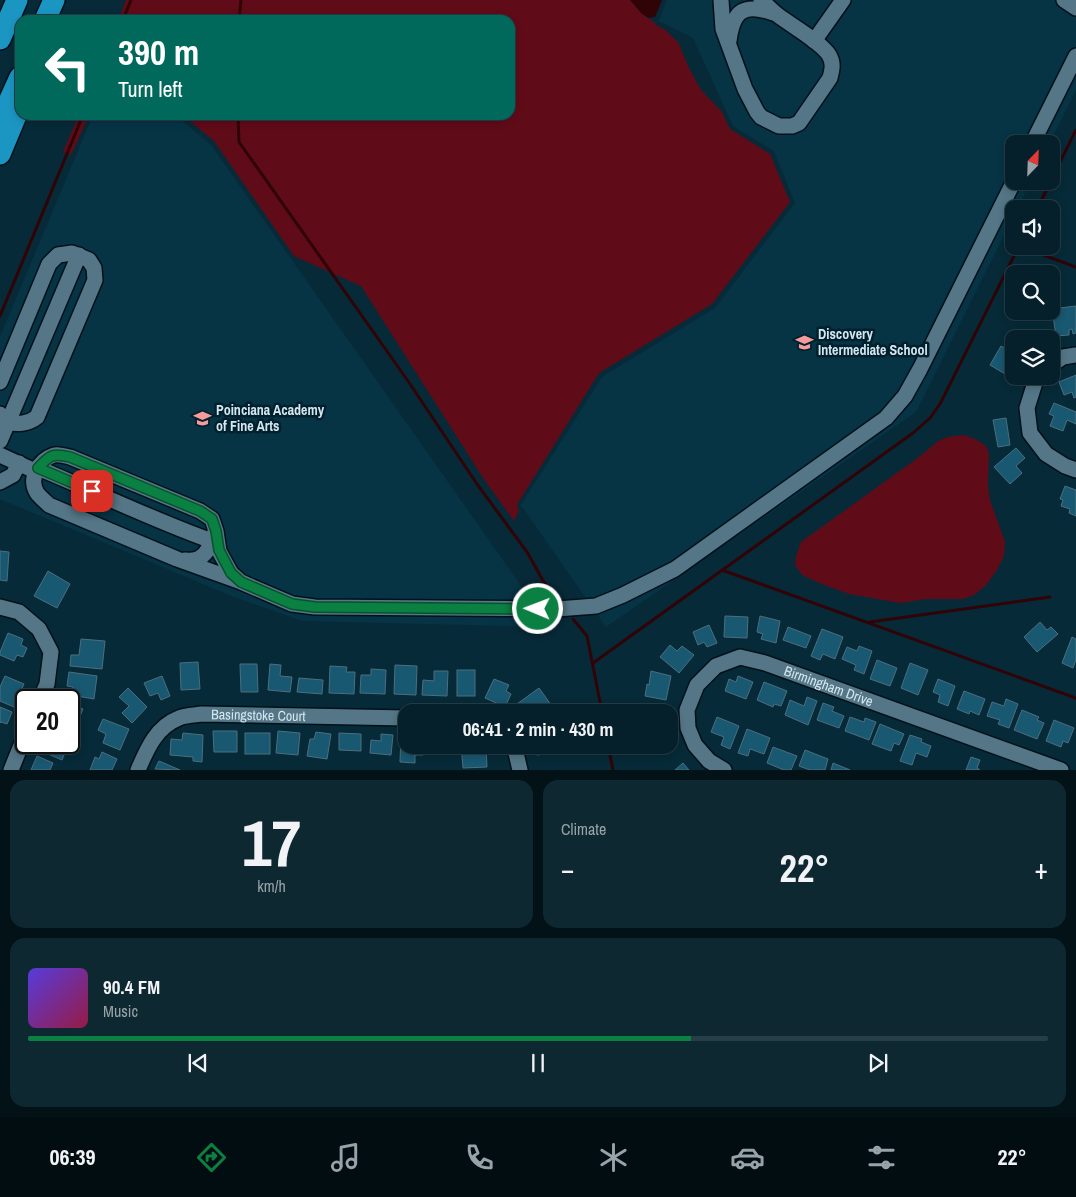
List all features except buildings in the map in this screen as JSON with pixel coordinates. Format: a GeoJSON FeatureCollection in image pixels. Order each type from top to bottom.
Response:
{"type":"FeatureCollection","features":[{"type":"Feature","properties":{"kind":"highway"},"geometry":{"type":"LineString","coordinates":[[0,39],[17,0]]}},
{"type":"Feature","properties":{"kind":"highway"},"geometry":{"type":"LineString","coordinates":[[47,15],[54,0]]}},
{"type":"Feature","properties":{"kind":"highway"},"geometry":{"type":"LineString","coordinates":[[58,15],[64,0]]}},
{"type":"Feature","properties":{"kind":"highway"},"geometry":{"type":"LineString","coordinates":[[0,122],[15,88]]}},
{"type":"Feature","properties":{"kind":"highway"},"geometry":{"type":"LineString","coordinates":[[0,154],[15,118]]}},
{"type":"Feature","properties":{"kind":"street"},"geometry":{"type":"LineString","coordinates":[[721,0],[723,29],[745,89],[757,112],[774,124],[786,127],[792,126],[799,123],[830,78],[832,63],[829,55],[822,47],[776,14],[761,0]]}},
{"type":"Feature","properties":{"kind":"street"},"geometry":{"type":"LineString","coordinates":[[1064,0],[1076,8]]}},
{"type":"Feature","properties":{"kind":"street"},"geometry":{"type":"LineString","coordinates":[[814,41],[850,1]]}},
{"type":"Feature","properties":{"kind":"street"},"geometry":{"type":"LineString","coordinates":[[728,42],[732,24],[742,11],[752,8],[776,14]]}},
{"type":"Feature","properties":{"kind":"street"},"geometry":{"type":"LineString","coordinates":[[1036,135],[1076,56]]}},
{"type":"Feature","properties":{"kind":"street"},"geometry":{"type":"LineString","coordinates":[[241,582],[231,573],[219,550],[214,536],[212,519],[200,511],[70,457],[56,454],[46,459],[36,470],[34,482],[37,493],[49,504],[177,559],[241,582],[292,604],[315,607],[557,609],[596,606],[623,595],[674,569],[886,418],[905,396],[1009,190]]}},
{"type":"Feature","properties":{"kind":"street"},"geometry":{"type":"LineString","coordinates":[[0,382],[48,264],[58,255],[72,252],[89,260],[94,268],[95,280],[37,417],[30,422],[19,424],[4,418]]}},
{"type":"Feature","properties":{"kind":"street"},"geometry":{"type":"LineString","coordinates":[[0,441],[4,418],[79,255]]}},
{"type":"Feature","properties":{"kind":"street"},"geometry":{"type":"LineString","coordinates":[[1060,358],[1063,356],[1076,355]]}},
{"type":"Feature","properties":{"kind":"street"},"geometry":{"type":"LineString","coordinates":[[1034,385],[1027,408],[1030,433],[1046,454],[1064,466],[1076,470]]}},
{"type":"Feature","properties":{"kind":"street"},"geometry":{"type":"LineString","coordinates":[[0,454],[36,470],[78,484],[121,504],[214,536]]}},
{"type":"Feature","properties":{"kind":"street"},"geometry":{"type":"LineString","coordinates":[[0,482],[13,474],[19,463]]}},
{"type":"Feature","properties":{"kind":"street"},"geometry":{"type":"LineString","coordinates":[[177,559],[192,561],[204,556],[214,536]]}},
{"type":"Feature","properties":{"kind":"street"},"geometry":{"type":"LineString","coordinates":[[0,607],[19,612],[39,629],[50,652],[44,689]]}},
{"type":"Feature","properties":{"kind":"street","name":"Birmingham Drive"},"geometry":{"type":"LineString","coordinates":[[724,770],[709,761],[695,745],[688,728],[687,710],[697,686],[716,666],[740,657],[765,663],[1061,770]]}},
{"type":"Feature","properties":{"kind":"street","name":"Basingstoke Court"},"geometry":{"type":"LineString","coordinates":[[138,770],[148,746],[162,728],[179,718],[202,714],[398,718]]}},
{"type":"Feature","properties":{"kind":"street"},"geometry":{"type":"LineString","coordinates":[[11,770],[17,754]]}},
{"type":"Feature","properties":{"kind":"street"},"geometry":{"type":"LineString","coordinates":[[516,754],[520,770]]}},
{"type":"Feature","properties":{"kind":"shaded area"},"geometry":{"type":"Polygon","coordinates":[[[126,0],[630,0],[642,14],[664,29],[678,42],[701,90],[722,112],[730,129],[770,154],[790,202],[712,304],[599,373],[518,503],[517,507],[519,510],[514,521],[483,478],[361,286],[294,256],[214,141],[189,120],[515,120],[515,15],[120,15],[126,0]]]}},
{"type":"Feature","properties":{"kind":"shaded area"},"geometry":{"type":"Polygon","coordinates":[[[630,0],[662,0],[655,17],[649,18],[642,14],[630,0]]]}},
{"type":"Feature","properties":{"kind":"shaded area","name":"Discovery Intermediate School"},"geometry":{"type":"Polygon","coordinates":[[[667,0],[1076,0],[1076,90],[1054,135],[1005,135],[1005,190],[1026,190],[1022,200],[1005,200],[1005,233],[916,412],[606,627],[521,505],[602,377],[715,308],[795,203],[774,151],[733,126],[693,38],[659,21],[667,0]]]}},
{"type":"Feature","properties":{"kind":"shaded area"},"geometry":{"type":"Polygon","coordinates":[[[77,120],[87,120],[71,155],[63,152],[77,120]]]}},
{"type":"Feature","properties":{"kind":"shaded area","name":"Poinciana Academy of Fine Arts"},"geometry":{"type":"Polygon","coordinates":[[[91,120],[181,120],[211,145],[550,627],[302,621],[234,597],[0,499],[0,337],[91,120]]]}},
{"type":"Feature","properties":{"kind":"shaded area"},"geometry":{"type":"Polygon","coordinates":[[[964,435],[985,445],[989,453],[988,485],[990,500],[1005,542],[1004,556],[986,585],[974,595],[963,599],[926,599],[900,603],[849,594],[802,575],[795,565],[801,542],[919,457],[938,441],[948,437],[964,435]]]}},
{"type":"Feature","properties":{"kind":"waterway"},"geometry":{"type":"LineString","coordinates":[[125,15],[131,0]]}},
{"type":"Feature","properties":{"kind":"waterway"},"geometry":{"type":"LineString","coordinates":[[240,15],[241,0]]}},
{"type":"Feature","properties":{"kind":"waterway"},"geometry":{"type":"LineString","coordinates":[[0,316],[81,120]]}},
{"type":"Feature","properties":{"kind":"waterway"},"geometry":{"type":"LineString","coordinates":[[238,120],[239,142],[408,381],[477,484],[527,552],[550,593]]}},
{"type":"Feature","properties":{"kind":"waterway"},"geometry":{"type":"LineString","coordinates":[[1060,162],[1076,130]]}},
{"type":"Feature","properties":{"kind":"waterway"},"geometry":{"type":"LineString","coordinates":[[1042,200],[1046,190]]}},
{"type":"Feature","properties":{"kind":"waterway"},"geometry":{"type":"LineString","coordinates":[[593,663],[913,433],[930,418],[940,404],[1014,255]]}},
{"type":"Feature","properties":{"kind":"waterway"},"geometry":{"type":"LineString","coordinates":[[1043,255],[1076,267]]}},
{"type":"Feature","properties":{"kind":"waterway"},"geometry":{"type":"LineString","coordinates":[[722,570],[1076,698]]}},
{"type":"Feature","properties":{"kind":"waterway"},"geometry":{"type":"LineString","coordinates":[[870,622],[1050,597]]}},
{"type":"Feature","properties":{"kind":"waterway"},"geometry":{"type":"LineString","coordinates":[[573,619],[587,636],[600,704]]}},
{"type":"Feature","properties":{"kind":"waterway"},"geometry":{"type":"LineString","coordinates":[[610,754],[613,770]]}},
{"type":"Feature","properties":{"kind":"place","name":"Discovery Intermediate School"},"geometry":{"type":"Point","coordinates":[804,342]}},
{"type":"Feature","properties":{"kind":"place","name":"Poinciana Academy of Fine Arts"},"geometry":{"type":"Point","coordinates":[202,418]}},
{"type":"Feature","properties":{"kind":"route"},"geometry":{"type":"LineString","coordinates":[[92,491],[38,468],[46,459],[56,454],[70,457],[200,511],[212,519],[219,550],[231,573],[241,582],[292,604],[315,607],[538,609]]}}]}
